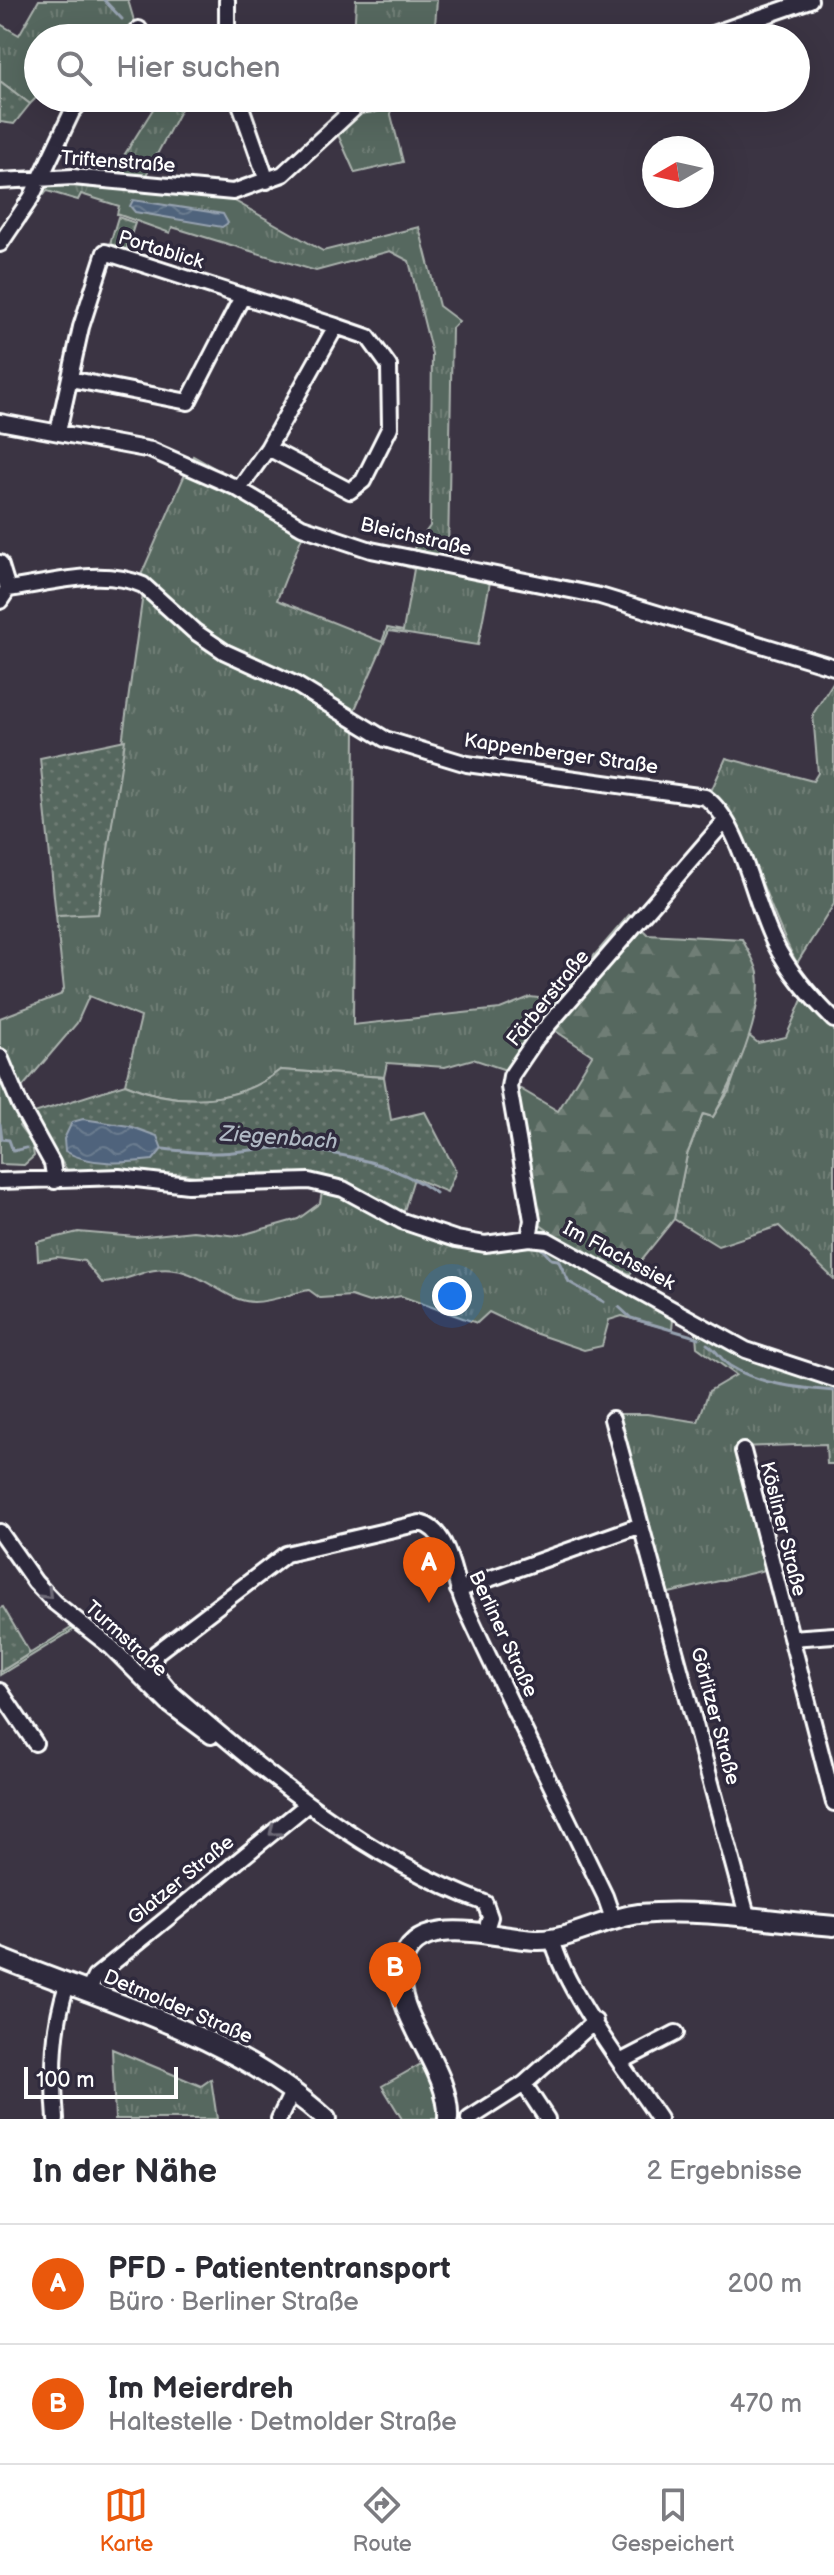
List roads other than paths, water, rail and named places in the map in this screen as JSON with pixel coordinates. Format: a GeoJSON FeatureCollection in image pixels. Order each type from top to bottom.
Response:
{"type":"FeatureCollection","features":[{"type":"Feature","properties":{"kind":"main road"},"geometry":{"type":"LineString","coordinates":[[448,2119],[446,2090],[402,1992],[402,1964],[407,1951],[424,1937],[456,1931],[521,1939],[552,1938],[613,1919],[672,1912],[834,1926]]}},
{"type":"Feature","properties":{"kind":"main road","name":"Detmolder Straße"},"geometry":{"type":"LineString","coordinates":[[0,1958],[233,2053],[293,2090],[326,2119]]}},
{"type":"Feature","properties":{"kind":"street"},"geometry":{"type":"LineString","coordinates":[[227,0],[227,24]]}},
{"type":"Feature","properties":{"kind":"street"},"geometry":{"type":"LineString","coordinates":[[741,24],[810,0]]}},
{"type":"Feature","properties":{"kind":"street"},"geometry":{"type":"LineString","coordinates":[[0,244],[42,178],[72,112]]}},
{"type":"Feature","properties":{"kind":"street"},"geometry":{"type":"LineString","coordinates":[[243,112],[267,181],[283,174],[350,112]]}},
{"type":"Feature","properties":{"kind":"street","name":"Triftenstraße"},"geometry":{"type":"LineString","coordinates":[[0,181],[73,177],[233,192],[267,181]]}},
{"type":"Feature","properties":{"kind":"street","name":"Portablick"},"geometry":{"type":"LineString","coordinates":[[58,432],[81,327],[105,252],[368,337],[389,366],[390,427],[363,481],[350,491],[268,448]]}},
{"type":"Feature","properties":{"kind":"street"},"geometry":{"type":"LineString","coordinates":[[70,379],[188,402],[242,297]]}},
{"type":"Feature","properties":{"kind":"street"},"geometry":{"type":"LineString","coordinates":[[239,489],[268,448],[336,326]]}},
{"type":"Feature","properties":{"kind":"street","name":"Bleichstraße"},"geometry":{"type":"LineString","coordinates":[[0,422],[151,450],[239,489],[302,527],[371,550],[600,596],[834,667]]}},
{"type":"Feature","properties":{"kind":"street"},"geometry":{"type":"LineString","coordinates":[[0,563],[4,595]]}},
{"type":"Feature","properties":{"kind":"street","name":"Kappenberger Straße"},"geometry":{"type":"LineString","coordinates":[[4,595],[87,578],[133,580],[225,652],[295,684],[385,739],[467,764],[688,792],[712,801],[725,821],[773,941],[796,978],[834,1020]]}},
{"type":"Feature","properties":{"kind":"street","name":"Färberstraße"},"geometry":{"type":"LineString","coordinates":[[529,1238],[532,1220],[510,1101],[511,1076],[536,1039],[725,821]]}},
{"type":"Feature","properties":{"kind":"street"},"geometry":{"type":"LineString","coordinates":[[0,1057],[20,1105],[52,1163],[55,1181]]}},
{"type":"Feature","properties":{"kind":"street","name":"Im Flachssiek"},"geometry":{"type":"LineString","coordinates":[[0,1181],[119,1177],[188,1185],[309,1181],[343,1189],[402,1221],[456,1239],[485,1244],[529,1238],[547,1240],[746,1350],[834,1379]]}},
{"type":"Feature","properties":{"kind":"street","name":"Görlitzer Straße"},"geometry":{"type":"LineString","coordinates":[[612,1419],[618,1454],[641,1525],[748,1919]]}},
{"type":"Feature","properties":{"kind":"street","name":"Kösliner Straße"},"geometry":{"type":"LineString","coordinates":[[743,1451],[834,1803]]}},
{"type":"Feature","properties":{"kind":"street","name":"Berliner Straße"},"geometry":{"type":"LineString","coordinates":[[154,1659],[181,1632],[286,1554],[420,1523],[432,1526],[440,1533],[458,1590],[605,1896],[613,1919]]}},
{"type":"Feature","properties":{"kind":"street"},"geometry":{"type":"LineString","coordinates":[[458,1590],[641,1525]]}},
{"type":"Feature","properties":{"kind":"street","name":"Turmstraße"},"geometry":{"type":"LineString","coordinates":[[0,1532],[35,1582],[55,1603],[111,1647],[168,1704],[226,1745],[246,1752]]}},
{"type":"Feature","properties":{"kind":"street"},"geometry":{"type":"LineString","coordinates":[[791,1638],[834,1635]]}},
{"type":"Feature","properties":{"kind":"street","name":"Turmstraße"},"geometry":{"type":"LineString","coordinates":[[154,1659],[155,1676],[308,1804],[361,1843],[412,1873],[485,1903],[490,1917],[485,1933]]}},
{"type":"Feature","properties":{"kind":"street"},"geometry":{"type":"LineString","coordinates":[[0,1691],[35,1743]]}},
{"type":"Feature","properties":{"kind":"street","name":"Glatzer Straße"},"geometry":{"type":"LineString","coordinates":[[87,1993],[95,1977],[308,1804]]}},
{"type":"Feature","properties":{"kind":"street"},"geometry":{"type":"LineString","coordinates":[[552,1938],[557,1956],[595,2021],[659,2119]]}},
{"type":"Feature","properties":{"kind":"street"},"geometry":{"type":"LineString","coordinates":[[56,2119],[53,2084],[60,2007],[67,1985]]}},
{"type":"Feature","properties":{"kind":"street"},"geometry":{"type":"LineString","coordinates":[[469,2119],[524,2084],[595,2021]]}},
{"type":"Feature","properties":{"kind":"street"},"geometry":{"type":"LineString","coordinates":[[620,2062],[676,2033]]}},
{"type":"Feature","properties":{"kind":"street"},"geometry":{"type":"LineString","coordinates":[[524,2084],[547,2119]]}},
{"type":"Feature","properties":{"kind":"street"},"geometry":{"type":"LineString","coordinates":[[279,2119],[293,2090]]}},
{"type":"Feature","properties":{"kind":"water"},"geometry":{"type":"Polygon","coordinates":[[[133,200],[223,214],[228,223],[222,227],[135,212],[130,206],[133,200]]]}},
{"type":"Feature","properties":{"kind":"water"},"geometry":{"type":"Polygon","coordinates":[[[83,1119],[129,1126],[157,1136],[162,1149],[153,1160],[131,1162],[96,1161],[75,1156],[65,1151],[64,1139],[72,1122],[83,1119]]]}},
{"type":"Feature","properties":{"kind":"waterway"},"geometry":{"type":"LineString","coordinates":[[104,0],[122,19]]}},
{"type":"Feature","properties":{"kind":"waterway","name":"Ziegenbach"},"geometry":{"type":"LineString","coordinates":[[0,1124],[2,1139],[9,1140],[13,1151],[26,1148]]}},
{"type":"Feature","properties":{"kind":"waterway","name":"Ziegenbach"},"geometry":{"type":"LineString","coordinates":[[162,1149],[198,1153],[265,1148],[324,1152],[383,1166],[436,1193]]}},
{"type":"Feature","properties":{"kind":"waterway","name":"Ziegenbach"},"geometry":{"type":"LineString","coordinates":[[541,1248],[551,1259],[558,1260],[569,1282],[604,1302]]}},
{"type":"Feature","properties":{"kind":"waterway","name":"Ziegenbach"},"geometry":{"type":"LineString","coordinates":[[619,1307],[631,1318],[699,1338]]}},
{"type":"Feature","properties":{"kind":"waterway","name":"Ziegenbach"},"geometry":{"type":"LineString","coordinates":[[707,1344],[730,1366],[754,1378],[794,1387],[834,1391]]}},
{"type":"Feature","properties":{"kind":"place","name":"PFD - Patiententransport"},"geometry":{"type":"Point","coordinates":[429,1603]}},
{"type":"Feature","properties":{"kind":"place","name":"Im Meierdreh"},"geometry":{"type":"Point","coordinates":[395,2008]}}]}
